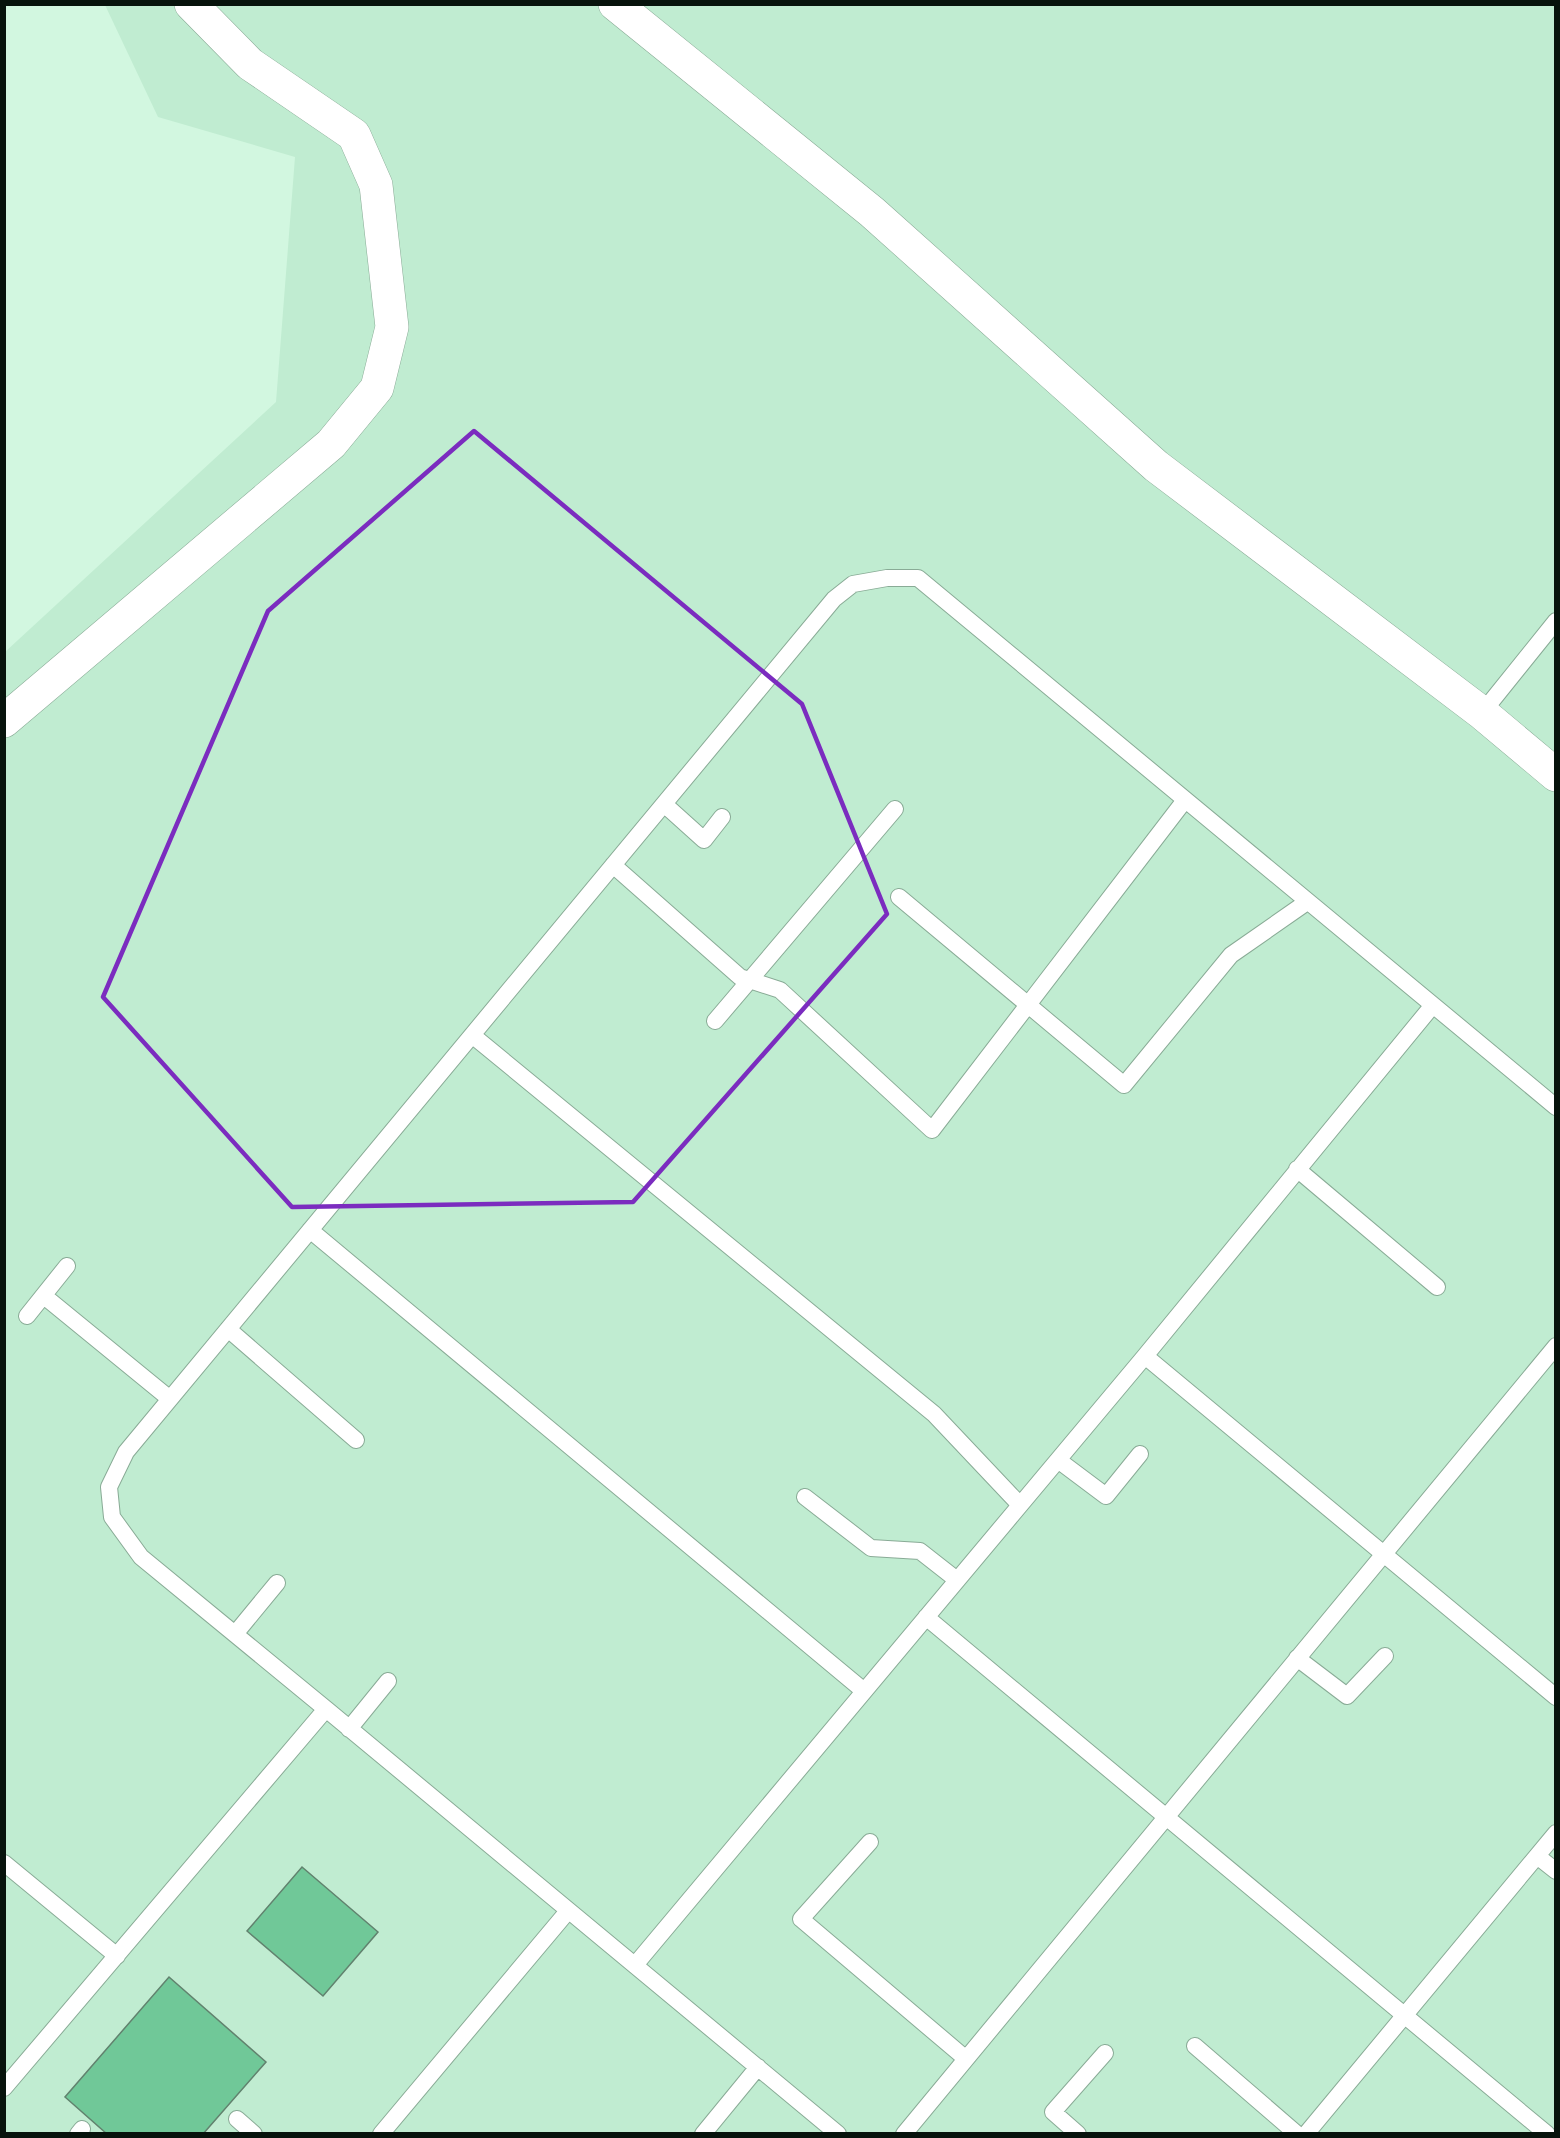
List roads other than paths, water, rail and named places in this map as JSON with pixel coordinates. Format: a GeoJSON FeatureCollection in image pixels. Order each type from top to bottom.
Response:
{"type":"FeatureCollection","features":[{"type":"Feature","properties":{"kind":"street"},"geometry":{"type":"LineString","coordinates":[[4,721],[331,444],[377,388],[392,327],[376,185],[354,135],[250,63],[191,4]]}},
{"type":"Feature","properties":{"kind":"street"},"geometry":{"type":"LineString","coordinates":[[615,4],[872,212],[1156,466],[1482,713],[1556,775]]}},
{"type":"Feature","properties":{"kind":"lane"},"geometry":{"type":"LineString","coordinates":[[838,2133],[141,1557],[112,1517],[109,1487],[126,1452],[834,599],[853,584],[887,578],[918,578],[1556,1107]]}},
{"type":"Feature","properties":{"kind":"lane"},"geometry":{"type":"LineString","coordinates":[[1482,713],[1556,621]]}},
{"type":"Feature","properties":{"kind":"lane"},"geometry":{"type":"LineString","coordinates":[[613,865],[740,977],[780,990],[932,1130],[1185,800]]}},
{"type":"Feature","properties":{"kind":"lane"},"geometry":{"type":"LineString","coordinates":[[664,804],[704,840],[722,818]]}},
{"type":"Feature","properties":{"kind":"lane"},"geometry":{"type":"LineString","coordinates":[[715,1021],[895,809]]}},
{"type":"Feature","properties":{"kind":"lane"},"geometry":{"type":"LineString","coordinates":[[899,897],[1124,1085],[1231,955],[1307,902]]}},
{"type":"Feature","properties":{"kind":"lane"},"geometry":{"type":"LineString","coordinates":[[635,1965],[1145,1356],[1433,1005]]}},
{"type":"Feature","properties":{"kind":"lane"},"geometry":{"type":"LineString","coordinates":[[472,1035],[933,1414],[1020,1504]]}},
{"type":"Feature","properties":{"kind":"lane"},"geometry":{"type":"LineString","coordinates":[[1297,1169],[1437,1287]]}},
{"type":"Feature","properties":{"kind":"lane"},"geometry":{"type":"LineString","coordinates":[[310,1230],[864,1691]]}},
{"type":"Feature","properties":{"kind":"lane"},"geometry":{"type":"LineString","coordinates":[[27,1316],[67,1266]]}},
{"type":"Feature","properties":{"kind":"lane"},"geometry":{"type":"LineString","coordinates":[[44,1296],[170,1399]]}},
{"type":"Feature","properties":{"kind":"lane"},"geometry":{"type":"LineString","coordinates":[[228,1329],[356,1440]]}},
{"type":"Feature","properties":{"kind":"lane"},"geometry":{"type":"LineString","coordinates":[[904,2133],[1556,1346]]}},
{"type":"Feature","properties":{"kind":"lane"},"geometry":{"type":"LineString","coordinates":[[1145,1356],[1556,1697]]}},
{"type":"Feature","properties":{"kind":"lane"},"geometry":{"type":"LineString","coordinates":[[1058,1460],[1106,1496],[1140,1454]]}},
{"type":"Feature","properties":{"kind":"lane"},"geometry":{"type":"LineString","coordinates":[[805,1497],[872,1548],[920,1551],[957,1580]]}},
{"type":"Feature","properties":{"kind":"lane"},"geometry":{"type":"LineString","coordinates":[[235,1634],[277,1583]]}},
{"type":"Feature","properties":{"kind":"lane"},"geometry":{"type":"LineString","coordinates":[[926,1617],[1547,2133]]}},
{"type":"Feature","properties":{"kind":"lane"},"geometry":{"type":"LineString","coordinates":[[1297,1658],[1347,1696],[1385,1656]]}},
{"type":"Feature","properties":{"kind":"lane"},"geometry":{"type":"LineString","coordinates":[[349,1728],[388,1681]]}},
{"type":"Feature","properties":{"kind":"lane"},"geometry":{"type":"LineString","coordinates":[[4,2088],[326,1709]]}},
{"type":"Feature","properties":{"kind":"lane"},"geometry":{"type":"LineString","coordinates":[[1306,2133],[1556,1833]]}},
{"type":"Feature","properties":{"kind":"lane"},"geometry":{"type":"LineString","coordinates":[[870,1842],[801,1919],[965,2058]]}},
{"type":"Feature","properties":{"kind":"lane"},"geometry":{"type":"LineString","coordinates":[[1537,1856],[1556,1871]]}},
{"type":"Feature","properties":{"kind":"lane"},"geometry":{"type":"LineString","coordinates":[[4,1863],[117,1956]]}},
{"type":"Feature","properties":{"kind":"lane"},"geometry":{"type":"LineString","coordinates":[[381,2133],[568,1911]]}},
{"type":"Feature","properties":{"kind":"lane"},"geometry":{"type":"LineString","coordinates":[[1196,2046],[1297,2133]]}},
{"type":"Feature","properties":{"kind":"lane"},"geometry":{"type":"LineString","coordinates":[[1078,2133],[1053,2112],[1105,2053]]}},
{"type":"Feature","properties":{"kind":"lane"},"geometry":{"type":"LineString","coordinates":[[703,2133],[758,2067]]}},
{"type":"Feature","properties":{"kind":"lane"},"geometry":{"type":"LineString","coordinates":[[237,2119],[254,2133]]}}]}
